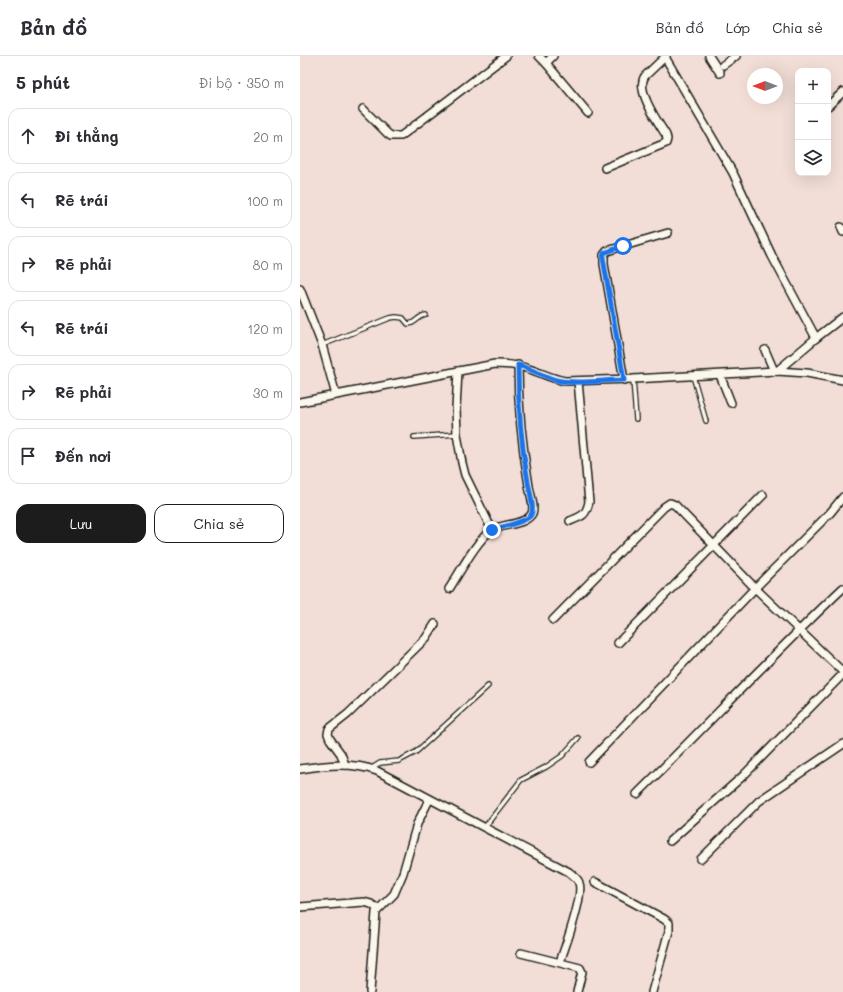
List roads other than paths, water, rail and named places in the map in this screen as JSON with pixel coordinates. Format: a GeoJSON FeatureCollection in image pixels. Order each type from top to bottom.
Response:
{"type":"FeatureCollection","features":[{"type":"Feature","properties":{"kind":"street"},"geometry":{"type":"LineString","coordinates":[[364,109],[388,134],[401,136],[506,56]]}},
{"type":"Feature","properties":{"kind":"street"},"geometry":{"type":"LineString","coordinates":[[539,56],[588,113]]}},
{"type":"Feature","properties":{"kind":"street"},"geometry":{"type":"LineString","coordinates":[[546,63],[553,56]]}},
{"type":"Feature","properties":{"kind":"street"},"geometry":{"type":"LineString","coordinates":[[709,56],[720,73]]}},
{"type":"Feature","properties":{"kind":"street"},"geometry":{"type":"LineString","coordinates":[[723,65],[736,56]]}},
{"type":"Feature","properties":{"kind":"street"},"geometry":{"type":"LineString","coordinates":[[605,168],[666,143],[666,136],[650,108],[642,85],[642,80],[645,76],[666,57],[734,173],[772,256],[816,338]]}},
{"type":"Feature","properties":{"kind":"street"},"geometry":{"type":"LineString","coordinates":[[830,104],[843,92]]}},
{"type":"Feature","properties":{"kind":"street"},"geometry":{"type":"LineString","coordinates":[[624,380],[604,264],[604,255],[607,251],[668,233]]}},
{"type":"Feature","properties":{"kind":"street"},"geometry":{"type":"LineString","coordinates":[[300,289],[322,345],[336,395]]}},
{"type":"Feature","properties":{"kind":"street"},"geometry":{"type":"LineString","coordinates":[[775,371],[843,317]]}},
{"type":"Feature","properties":{"kind":"street"},"geometry":{"type":"LineString","coordinates":[[765,350],[775,371]]}},
{"type":"Feature","properties":{"kind":"street"},"geometry":{"type":"LineString","coordinates":[[300,402],[495,364],[518,365],[534,370],[555,380],[624,380],[775,371],[807,373],[843,380]]}},
{"type":"Feature","properties":{"kind":"street"},"geometry":{"type":"LineString","coordinates":[[449,589],[484,537],[492,530],[528,519],[532,514],[533,508],[527,476],[520,419],[518,365]]}},
{"type":"Feature","properties":{"kind":"street"},"geometry":{"type":"LineString","coordinates":[[458,371],[456,409],[457,434],[465,475],[492,530]]}},
{"type":"Feature","properties":{"kind":"street"},"geometry":{"type":"LineString","coordinates":[[720,374],[731,403]]}},
{"type":"Feature","properties":{"kind":"street"},"geometry":{"type":"LineString","coordinates":[[570,521],[583,516],[587,511],[589,502],[578,381]]}},
{"type":"Feature","properties":{"kind":"street"},"geometry":{"type":"LineString","coordinates":[[618,642],[763,496]]}},
{"type":"Feature","properties":{"kind":"street"},"geometry":{"type":"LineString","coordinates":[[589,762],[755,588],[830,513],[843,497]]}},
{"type":"Feature","properties":{"kind":"street"},"geometry":{"type":"LineString","coordinates":[[553,620],[664,507],[670,503],[675,505],[755,588],[843,673],[744,774],[670,841]]}},
{"type":"Feature","properties":{"kind":"street"},"geometry":{"type":"LineString","coordinates":[[637,794],[705,727],[799,630],[843,588]]}},
{"type":"Feature","properties":{"kind":"street"},"geometry":{"type":"LineString","coordinates":[[344,765],[341,754],[330,739],[328,734],[329,729],[348,714],[426,638],[435,624]]}},
{"type":"Feature","properties":{"kind":"street"},"geometry":{"type":"LineString","coordinates":[[701,859],[759,801],[843,744]]}},
{"type":"Feature","properties":{"kind":"street"},"geometry":{"type":"LineString","coordinates":[[300,769],[324,765],[356,766],[371,769],[569,872],[577,879],[580,885],[579,899],[560,962]]}},
{"type":"Feature","properties":{"kind":"street"},"geometry":{"type":"LineString","coordinates":[[370,992],[376,912],[394,894],[403,873],[417,824],[430,800]]}},
{"type":"Feature","properties":{"kind":"street"},"geometry":{"type":"LineString","coordinates":[[595,882],[669,923],[669,931],[652,992]]}},
{"type":"Feature","properties":{"kind":"street"},"geometry":{"type":"LineString","coordinates":[[300,907],[364,902],[371,904],[378,909]]}},
{"type":"Feature","properties":{"kind":"street"},"geometry":{"type":"LineString","coordinates":[[521,953],[560,962],[582,970],[577,992]]}},
{"type":"Feature","properties":{"kind":"lane"},"geometry":{"type":"LineString","coordinates":[[322,345],[390,318],[403,318],[408,324],[411,324],[422,316],[426,315]]}},
{"type":"Feature","properties":{"kind":"lane"},"geometry":{"type":"LineString","coordinates":[[693,376],[706,421]]}},
{"type":"Feature","properties":{"kind":"lane"},"geometry":{"type":"LineString","coordinates":[[633,379],[636,419]]}},
{"type":"Feature","properties":{"kind":"lane"},"geometry":{"type":"LineString","coordinates":[[414,437],[457,434]]}},
{"type":"Feature","properties":{"kind":"lane"},"geometry":{"type":"LineString","coordinates":[[371,769],[380,763],[399,761],[416,752],[488,686]]}},
{"type":"Feature","properties":{"kind":"lane"},"geometry":{"type":"LineString","coordinates":[[484,828],[521,780],[546,767],[562,756],[578,738]]}}]}
